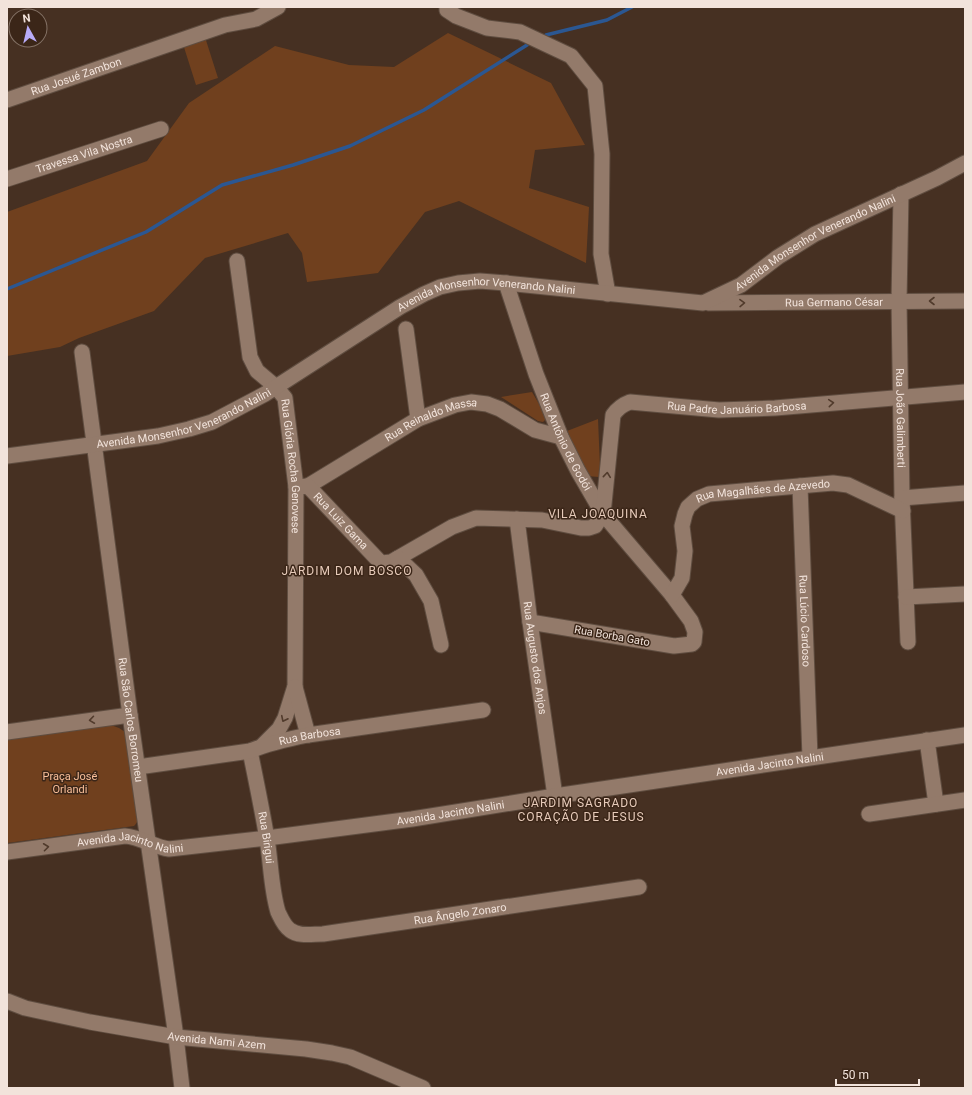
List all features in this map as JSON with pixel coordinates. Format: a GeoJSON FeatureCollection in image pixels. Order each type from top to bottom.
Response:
{"type":"FeatureCollection","features":[{"type":"Feature","properties":{"kind":"street","name":"Rua Josué Zambon"},"geometry":{"type":"LineString","coordinates":[[7,100],[225,25],[256,18],[278,7]]}},
{"type":"Feature","properties":{"kind":"street"},"geometry":{"type":"LineString","coordinates":[[447,7],[447,10],[456,16],[487,28],[520,32],[571,56],[595,86],[602,154],[601,254],[608,294]]}},
{"type":"Feature","properties":{"kind":"street","name":"Travessa Vila Nostra"},"geometry":{"type":"LineString","coordinates":[[7,179],[161,129]]}},
{"type":"Feature","properties":{"kind":"street","name":"Avenida Monsenhor Venerando Nalini"},"geometry":{"type":"LineString","coordinates":[[7,456],[95,445],[170,433],[212,422],[241,408],[276,387],[400,307],[440,287],[458,283],[480,281],[506,283],[703,303],[741,285],[778,257],[815,234],[965,163]]}},
{"type":"Feature","properties":{"kind":"street","name":"Rua João Galimberti"},"geometry":{"type":"LineString","coordinates":[[901,194],[899,301],[903,505],[908,642]]}},
{"type":"Feature","properties":{"kind":"street","name":"Rua Glória Rocha Genovese"},"geometry":{"type":"LineString","coordinates":[[237,261],[250,357],[257,371],[276,387],[285,398],[302,486],[295,686],[285,718],[278,729],[256,748]]}},
{"type":"Feature","properties":{"kind":"street","name":"Rua Antônio de Godói"},"geometry":{"type":"LineString","coordinates":[[506,283],[536,374],[561,438],[578,471],[603,514],[672,596],[691,621],[696,636],[694,642]]}},
{"type":"Feature","properties":{"kind":"street","name":"Rua Germano César"},"geometry":{"type":"LineString","coordinates":[[703,303],[965,301]]}},
{"type":"Feature","properties":{"kind":"street"},"geometry":{"type":"LineString","coordinates":[[406,329],[418,419]]}},
{"type":"Feature","properties":{"kind":"street","name":"Rua São Carlos Borromeu"},"geometry":{"type":"LineString","coordinates":[[82,352],[182,1088]]}},
{"type":"Feature","properties":{"kind":"street","name":"Rua Padre Januário Barbosa"},"geometry":{"type":"LineString","coordinates":[[603,514],[613,415],[623,404],[630,402],[719,410],[775,408],[965,392]]}},
{"type":"Feature","properties":{"kind":"street","name":"Rua Reinaldo Massa"},"geometry":{"type":"LineString","coordinates":[[302,486],[418,419],[455,405],[471,402],[487,404],[500,409],[535,430],[561,438]]}},
{"type":"Feature","properties":{"kind":"street","name":"Rua Magalhães de Azevedo"},"geometry":{"type":"LineString","coordinates":[[672,596],[682,578],[685,551],[682,526],[688,507],[697,499],[709,494],[833,483],[848,485],[903,505]]}},
{"type":"Feature","properties":{"kind":"street","name":"Rua Luiz Gama"},"geometry":{"type":"LineString","coordinates":[[302,486],[379,561],[382,563],[391,562],[398,558]]}},
{"type":"Feature","properties":{"kind":"street","name":"Rua Lúcio Cardoso"},"geometry":{"type":"LineString","coordinates":[[800,486],[810,757]]}},
{"type":"Feature","properties":{"kind":"street"},"geometry":{"type":"LineString","coordinates":[[903,505],[965,493]]}},
{"type":"Feature","properties":{"kind":"street"},"geometry":{"type":"LineString","coordinates":[[441,645],[435,614],[428,595],[416,575],[398,558],[452,527],[469,520],[483,518],[542,520],[589,528],[595,526],[603,514]]}},
{"type":"Feature","properties":{"kind":"street","name":"Rua Augusto dos Anjos"},"geometry":{"type":"LineString","coordinates":[[517,519],[555,796]]}},
{"type":"Feature","properties":{"kind":"street"},"geometry":{"type":"LineString","coordinates":[[906,597],[965,594]]}},
{"type":"Feature","properties":{"kind":"street","name":"Rua Borba Gato"},"geometry":{"type":"LineString","coordinates":[[530,622],[674,646],[689,645],[694,642]]}},
{"type":"Feature","properties":{"kind":"street","name":"Rua Glória Rocha Genovese"},"geometry":{"type":"LineString","coordinates":[[295,686],[308,735]]}},
{"type":"Feature","properties":{"kind":"street","name":"Rua Barbosa"},"geometry":{"type":"LineString","coordinates":[[138,767],[256,748],[308,735],[483,710]]}},
{"type":"Feature","properties":{"kind":"street"},"geometry":{"type":"LineString","coordinates":[[7,732],[130,714]]}},
{"type":"Feature","properties":{"kind":"street","name":"Avenida Jacinto Nalini"},"geometry":{"type":"LineString","coordinates":[[7,852],[125,836],[137,838],[160,848],[169,849],[267,838],[412,819],[810,757],[965,735]]}},
{"type":"Feature","properties":{"kind":"street"},"geometry":{"type":"LineString","coordinates":[[927,740],[936,804]]}},
{"type":"Feature","properties":{"kind":"street","name":"Rua Birigui"},"geometry":{"type":"LineString","coordinates":[[256,748],[275,899],[284,923]]}},
{"type":"Feature","properties":{"kind":"street"},"geometry":{"type":"LineString","coordinates":[[869,814],[965,800]]}},
{"type":"Feature","properties":{"kind":"street","name":"Rua Ângelo Zonaro"},"geometry":{"type":"LineString","coordinates":[[284,923],[295,933],[323,934],[639,887]]}},
{"type":"Feature","properties":{"kind":"street","name":"Avenida Nami Azem"},"geometry":{"type":"LineString","coordinates":[[7,1001],[25,1008],[83,1021],[176,1037],[306,1049],[332,1053],[350,1057],[423,1088]]}},
{"type":"Feature","properties":{"kind":"green space"},"geometry":{"type":"Polygon","coordinates":[[[448,33],[551,83],[585,145],[535,150],[529,188],[589,207],[586,263],[459,201],[425,212],[378,273],[307,282],[302,253],[288,233],[205,258],[154,311],[79,338],[60,347],[7,356],[7,212],[147,161],[189,103],[275,46],[349,65],[394,67],[448,33]]]}},
{"type":"Feature","properties":{"kind":"green space"},"geometry":{"type":"Polygon","coordinates":[[[204,34],[218,78],[196,85],[182,41],[204,34]]]}},
{"type":"Feature","properties":{"kind":"green space"},"geometry":{"type":"Polygon","coordinates":[[[532,392],[545,414],[546,419],[543,422],[538,421],[501,397],[532,392]]]}},
{"type":"Feature","properties":{"kind":"green space"},"geometry":{"type":"Polygon","coordinates":[[[598,419],[599,477],[587,476],[567,431],[598,419]]]}},
{"type":"Feature","properties":{"kind":"green space","name":"Praça José Orlandi"},"geometry":{"type":"Polygon","coordinates":[[[108,724],[125,732],[138,812],[137,823],[134,826],[7,843],[7,739],[108,724]]]}},
{"type":"Feature","properties":{"kind":"waterway"},"geometry":{"type":"LineString","coordinates":[[546,35],[607,20],[632,7]]}},
{"type":"Feature","properties":{"kind":"waterway"},"geometry":{"type":"LineString","coordinates":[[7,289],[146,232],[222,185],[293,165],[350,146],[424,110],[527,45]]}},
{"type":"Feature","properties":{"kind":"district","name":"VILA JOAQUINA"},"geometry":{"type":"Point","coordinates":[598,514]}},
{"type":"Feature","properties":{"kind":"district","name":"JARDIM DOM BOSCO"},"geometry":{"type":"Point","coordinates":[347,571]}},
{"type":"Feature","properties":{"kind":"district","name":"JARDIM SAGRADO CORAÇÃO DE JESUS"},"geometry":{"type":"Point","coordinates":[581,810]}}]}
